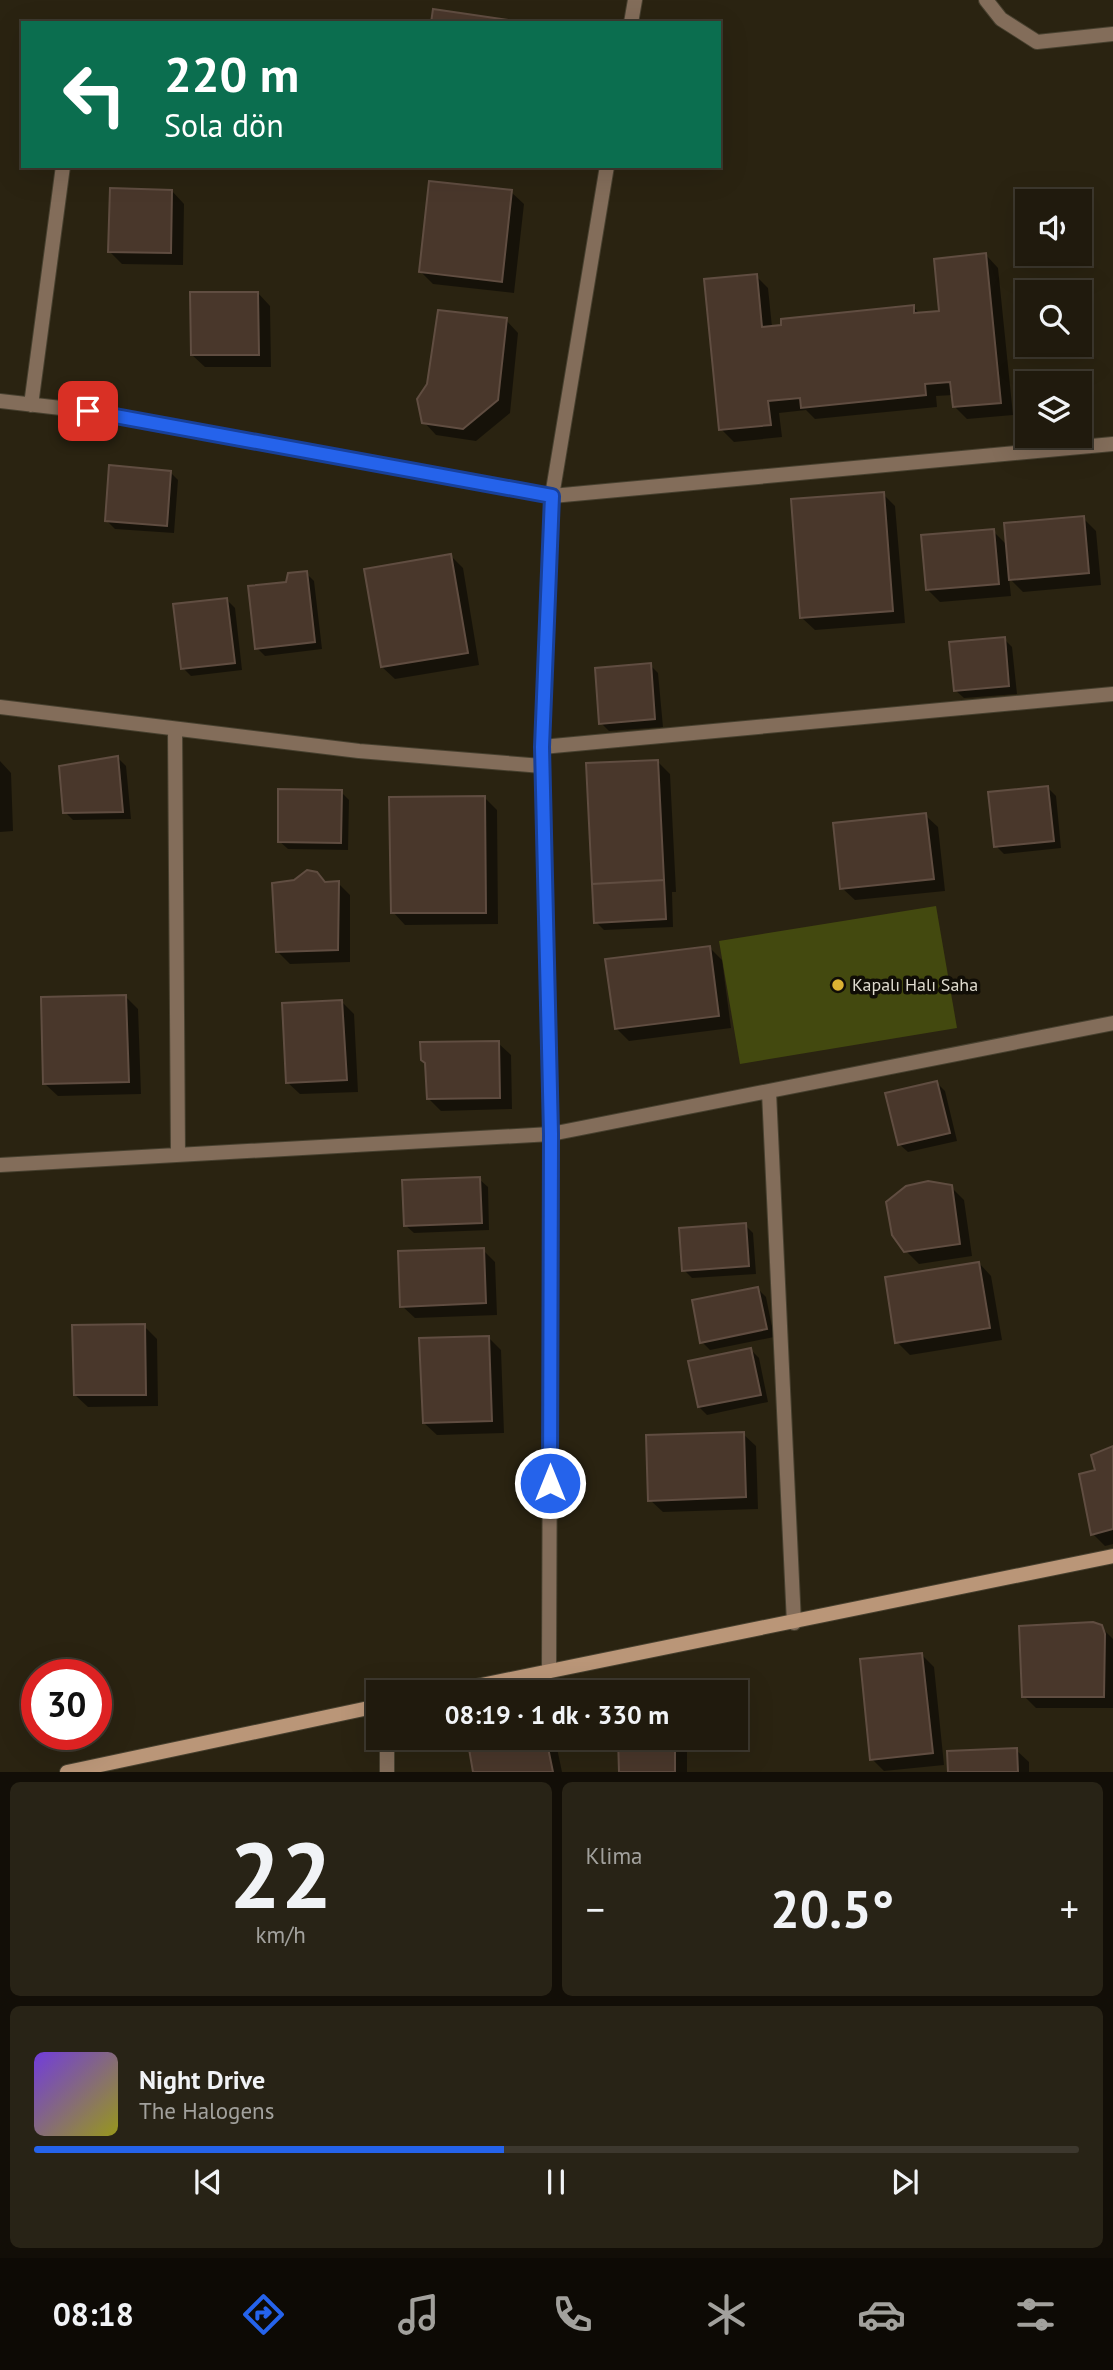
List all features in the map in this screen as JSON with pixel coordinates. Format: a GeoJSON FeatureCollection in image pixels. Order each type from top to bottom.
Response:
{"type":"FeatureCollection","features":[{"type":"Feature","properties":{"kind":"street"},"geometry":{"type":"LineString","coordinates":[[631,21],[635,0]]}},
{"type":"Feature","properties":{"kind":"street"},"geometry":{"type":"LineString","coordinates":[[986,0],[1001,19],[1037,42],[1113,34]]}},
{"type":"Feature","properties":{"kind":"street"},"geometry":{"type":"LineString","coordinates":[[31,405],[63,168]]}},
{"type":"Feature","properties":{"kind":"street"},"geometry":{"type":"LineString","coordinates":[[550,1671],[551,1134],[542,747],[552,496],[607,168]]}},
{"type":"Feature","properties":{"kind":"street"},"geometry":{"type":"LineString","coordinates":[[0,401],[88,411],[552,496],[1113,444]]}},
{"type":"Feature","properties":{"kind":"street"},"geometry":{"type":"LineString","coordinates":[[542,747],[1113,694]]}},
{"type":"Feature","properties":{"kind":"street"},"geometry":{"type":"LineString","coordinates":[[0,707],[359,751],[542,766]]}},
{"type":"Feature","properties":{"kind":"street"},"geometry":{"type":"LineString","coordinates":[[175,729],[178,1155]]}},
{"type":"Feature","properties":{"kind":"street"},"geometry":{"type":"LineString","coordinates":[[0,1165],[551,1134],[1113,1023]]}},
{"type":"Feature","properties":{"kind":"street"},"geometry":{"type":"LineString","coordinates":[[769,1092],[794,1623]]}},
{"type":"Feature","properties":{"kind":"street"},"geometry":{"type":"LineString","coordinates":[[506,1680],[1113,1556]]}},
{"type":"Feature","properties":{"kind":"street"},"geometry":{"type":"LineString","coordinates":[[67,1772],[366,1709]]}},
{"type":"Feature","properties":{"kind":"street"},"geometry":{"type":"LineString","coordinates":[[387,1750],[387,1772]]}},
{"type":"Feature","properties":{"kind":"green space","name":"Kapalı Halı Saha"},"geometry":{"type":"Polygon","coordinates":[[[936,906],[957,1028],[740,1064],[719,941],[936,906]]]}},
{"type":"Feature","properties":{"kind":"building"},"geometry":{"type":"Polygon","coordinates":[[[433,9],[515,21],[431,21],[433,9]]]}},
{"type":"Feature","properties":{"kind":"building"},"geometry":{"type":"Polygon","coordinates":[[[429,181],[512,190],[502,282],[419,272],[429,181]]]}},
{"type":"Feature","properties":{"kind":"building"},"geometry":{"type":"Polygon","coordinates":[[[110,188],[172,190],[171,253],[108,252],[110,188]]]}},
{"type":"Feature","properties":{"kind":"building"},"geometry":{"type":"Polygon","coordinates":[[[986,253],[1001,403],[953,407],[950,382],[925,384],[926,395],[801,408],[800,398],[768,401],[771,425],[719,430],[704,279],[757,274],[762,327],[781,325],[781,319],[914,305],[914,313],[939,311],[934,259],[986,253]]]}},
{"type":"Feature","properties":{"kind":"building"},"geometry":{"type":"Polygon","coordinates":[[[190,292],[258,292],[259,355],[191,355],[190,292]]]}},
{"type":"Feature","properties":{"kind":"building"},"geometry":{"type":"Polygon","coordinates":[[[438,310],[507,318],[498,400],[463,429],[422,423],[417,399],[427,384],[438,310]]]}},
{"type":"Feature","properties":{"kind":"building"},"geometry":{"type":"Polygon","coordinates":[[[109,465],[171,471],[167,526],[105,521],[109,465]]]}},
{"type":"Feature","properties":{"kind":"building"},"geometry":{"type":"Polygon","coordinates":[[[884,492],[893,611],[800,618],[791,499],[884,492]]]}},
{"type":"Feature","properties":{"kind":"building"},"geometry":{"type":"Polygon","coordinates":[[[1084,516],[1089,573],[1009,580],[1004,523],[1084,516]]]}},
{"type":"Feature","properties":{"kind":"building"},"geometry":{"type":"Polygon","coordinates":[[[994,529],[999,584],[926,590],[921,535],[994,529]]]}},
{"type":"Feature","properties":{"kind":"building"},"geometry":{"type":"Polygon","coordinates":[[[451,554],[468,653],[381,667],[364,569],[451,554]]]}},
{"type":"Feature","properties":{"kind":"building"},"geometry":{"type":"Polygon","coordinates":[[[307,571],[315,642],[255,649],[248,586],[286,582],[288,573],[307,571]]]}},
{"type":"Feature","properties":{"kind":"building"},"geometry":{"type":"Polygon","coordinates":[[[227,598],[235,663],[181,669],[173,604],[227,598]]]}},
{"type":"Feature","properties":{"kind":"building"},"geometry":{"type":"Polygon","coordinates":[[[1005,637],[1009,686],[954,691],[949,642],[1005,637]]]}},
{"type":"Feature","properties":{"kind":"building"},"geometry":{"type":"Polygon","coordinates":[[[651,663],[655,719],[599,724],[595,668],[651,663]]]}},
{"type":"Feature","properties":{"kind":"building"},"geometry":{"type":"Polygon","coordinates":[[[118,756],[123,812],[63,813],[59,766],[118,756]]]}},
{"type":"Feature","properties":{"kind":"building"},"geometry":{"type":"Polygon","coordinates":[[[658,760],[664,880],[592,884],[586,763],[658,760]]]}},
{"type":"Feature","properties":{"kind":"building"},"geometry":{"type":"Polygon","coordinates":[[[1048,786],[1054,841],[994,847],[988,792],[1048,786]]]}},
{"type":"Feature","properties":{"kind":"building"},"geometry":{"type":"Polygon","coordinates":[[[278,789],[342,790],[341,843],[278,842],[278,789]]]}},
{"type":"Feature","properties":{"kind":"building"},"geometry":{"type":"Polygon","coordinates":[[[485,796],[486,913],[391,913],[389,797],[485,796]]]}},
{"type":"Feature","properties":{"kind":"building"},"geometry":{"type":"Polygon","coordinates":[[[926,813],[934,879],[840,889],[833,823],[926,813]]]}},
{"type":"Feature","properties":{"kind":"building"},"geometry":{"type":"Polygon","coordinates":[[[307,870],[317,872],[325,882],[339,881],[338,950],[276,952],[272,883],[294,880],[307,870]]]}},
{"type":"Feature","properties":{"kind":"building"},"geometry":{"type":"Polygon","coordinates":[[[664,880],[666,919],[594,923],[592,884],[664,880]]]}},
{"type":"Feature","properties":{"kind":"building"},"geometry":{"type":"Polygon","coordinates":[[[710,946],[719,1016],[615,1029],[605,959],[710,946]]]}},
{"type":"Feature","properties":{"kind":"building"},"geometry":{"type":"Polygon","coordinates":[[[126,995],[129,1082],[43,1084],[41,997],[126,995]]]}},
{"type":"Feature","properties":{"kind":"building"},"geometry":{"type":"Polygon","coordinates":[[[342,1000],[347,1080],[286,1083],[282,1003],[342,1000]]]}},
{"type":"Feature","properties":{"kind":"building"},"geometry":{"type":"Polygon","coordinates":[[[499,1041],[500,1098],[427,1099],[425,1063],[421,1060],[420,1042],[499,1041]]]}},
{"type":"Feature","properties":{"kind":"building"},"geometry":{"type":"Polygon","coordinates":[[[937,1081],[950,1133],[898,1145],[885,1093],[937,1081]]]}},
{"type":"Feature","properties":{"kind":"building"},"geometry":{"type":"Polygon","coordinates":[[[480,1177],[482,1223],[404,1226],[402,1180],[480,1177]]]}},
{"type":"Feature","properties":{"kind":"building"},"geometry":{"type":"Polygon","coordinates":[[[928,1181],[952,1185],[960,1244],[904,1252],[892,1235],[886,1202],[906,1186],[928,1181]]]}},
{"type":"Feature","properties":{"kind":"building"},"geometry":{"type":"Polygon","coordinates":[[[746,1223],[749,1266],[682,1271],[679,1228],[746,1223]]]}},
{"type":"Feature","properties":{"kind":"building"},"geometry":{"type":"Polygon","coordinates":[[[484,1248],[486,1303],[400,1307],[398,1251],[484,1248]]]}},
{"type":"Feature","properties":{"kind":"building"},"geometry":{"type":"Polygon","coordinates":[[[979,1262],[990,1328],[895,1343],[885,1277],[979,1262]]]}},
{"type":"Feature","properties":{"kind":"building"},"geometry":{"type":"Polygon","coordinates":[[[758,1287],[767,1329],[700,1343],[692,1300],[758,1287]]]}},
{"type":"Feature","properties":{"kind":"building"},"geometry":{"type":"Polygon","coordinates":[[[145,1324],[146,1395],[74,1395],[72,1325],[145,1324]]]}},
{"type":"Feature","properties":{"kind":"building"},"geometry":{"type":"Polygon","coordinates":[[[489,1336],[492,1421],[423,1423],[419,1338],[489,1336]]]}},
{"type":"Feature","properties":{"kind":"building"},"geometry":{"type":"Polygon","coordinates":[[[751,1348],[761,1395],[698,1407],[688,1361],[751,1348]]]}},
{"type":"Feature","properties":{"kind":"building"},"geometry":{"type":"Polygon","coordinates":[[[744,1432],[746,1497],[648,1501],[646,1435],[744,1432]]]}},
{"type":"Feature","properties":{"kind":"building"},"geometry":{"type":"Polygon","coordinates":[[[1113,1446],[1113,1529],[1091,1535],[1079,1474],[1095,1470],[1091,1455],[1113,1446]]]}},
{"type":"Feature","properties":{"kind":"building"},"geometry":{"type":"Polygon","coordinates":[[[1093,1622],[1102,1625],[1105,1634],[1104,1697],[1022,1697],[1019,1626],[1093,1622]]]}},
{"type":"Feature","properties":{"kind":"building"},"geometry":{"type":"Polygon","coordinates":[[[922,1653],[933,1753],[870,1760],[860,1659],[922,1653]]]}},
{"type":"Feature","properties":{"kind":"building"},"geometry":{"type":"Polygon","coordinates":[[[1017,1748],[1018,1772],[948,1772],[947,1751],[1017,1748]]]}},
{"type":"Feature","properties":{"kind":"building"},"geometry":{"type":"Polygon","coordinates":[[[469,1750],[548,1750],[553,1772],[473,1772],[469,1750]]]}},
{"type":"Feature","properties":{"kind":"building"},"geometry":{"type":"Polygon","coordinates":[[[618,1750],[675,1750],[675,1772],[619,1772],[618,1750]]]}},
{"type":"Feature","properties":{"kind":"place","name":"Kapalı Halı Saha"},"geometry":{"type":"Point","coordinates":[838,985]}},
{"type":"Feature","properties":{"kind":"route"},"geometry":{"type":"LineString","coordinates":[[88,411],[552,496],[542,747],[551,1134],[550,1483]]}}]}
